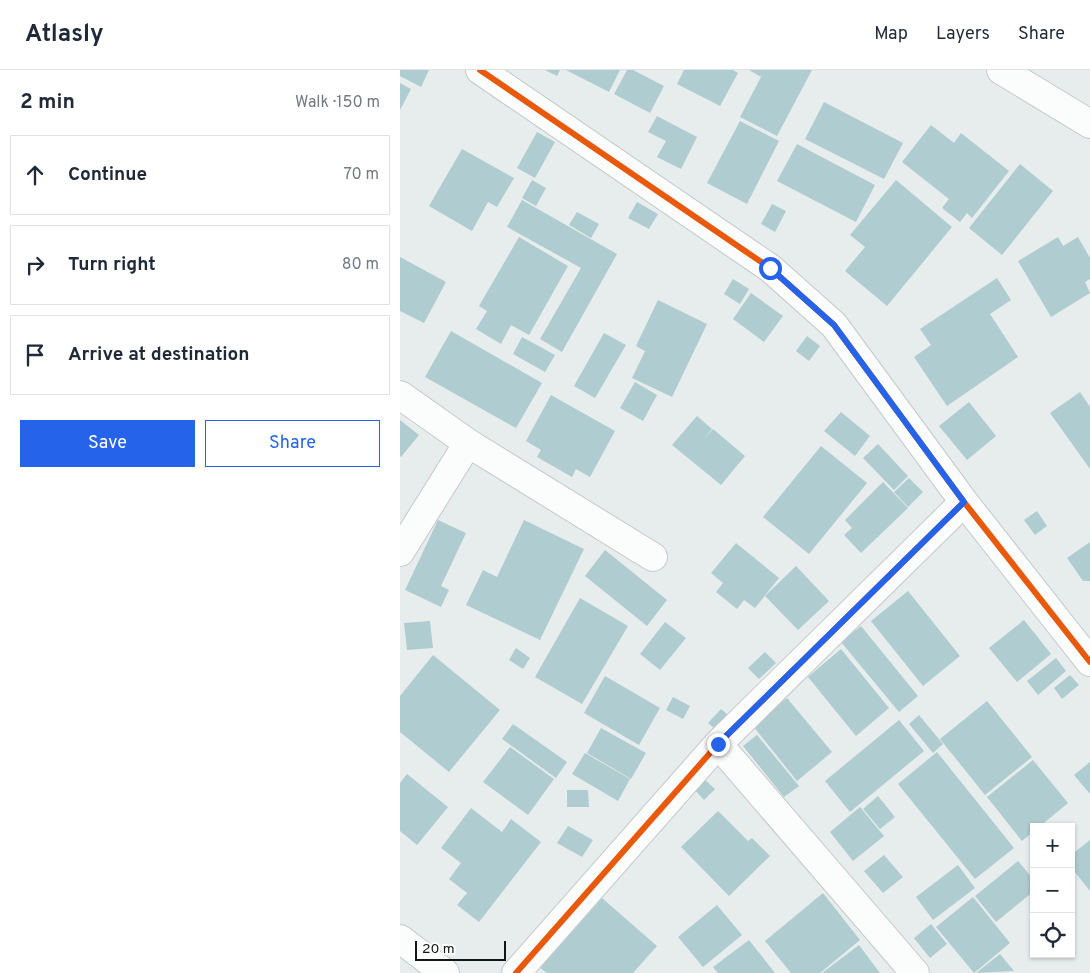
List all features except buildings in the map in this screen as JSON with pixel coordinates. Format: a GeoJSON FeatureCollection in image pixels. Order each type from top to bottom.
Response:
{"type":"FeatureCollection","features":[{"type":"Feature","properties":{"kind":"street"},"geometry":{"type":"LineString","coordinates":[[480,70],[777,274],[834,325],[964,502],[1090,662]]}},
{"type":"Feature","properties":{"kind":"street"},"geometry":{"type":"LineString","coordinates":[[1001,70],[1090,124]]}},
{"type":"Feature","properties":{"kind":"street"},"geometry":{"type":"LineString","coordinates":[[400,395],[468,443],[653,558]]}},
{"type":"Feature","properties":{"kind":"street"},"geometry":{"type":"LineString","coordinates":[[400,552],[468,443]]}},
{"type":"Feature","properties":{"kind":"street"},"geometry":{"type":"LineString","coordinates":[[516,973],[718,744],[964,502]]}},
{"type":"Feature","properties":{"kind":"street"},"geometry":{"type":"LineString","coordinates":[[718,744],[915,973]]}},
{"type":"Feature","properties":{"kind":"street"},"geometry":{"type":"LineString","coordinates":[[400,940],[445,973]]}},
{"type":"Feature","properties":{"kind":"cycle path"},"geometry":{"type":"LineString","coordinates":[[480,70],[770,268],[834,325],[964,502],[1090,662]]}},
{"type":"Feature","properties":{"kind":"cycle path"},"geometry":{"type":"LineString","coordinates":[[516,973],[718,744],[964,502]]}},
{"type":"Feature","properties":{"kind":"route"},"geometry":{"type":"LineString","coordinates":[[718,744],[964,502],[834,325],[770,268]]}}]}
